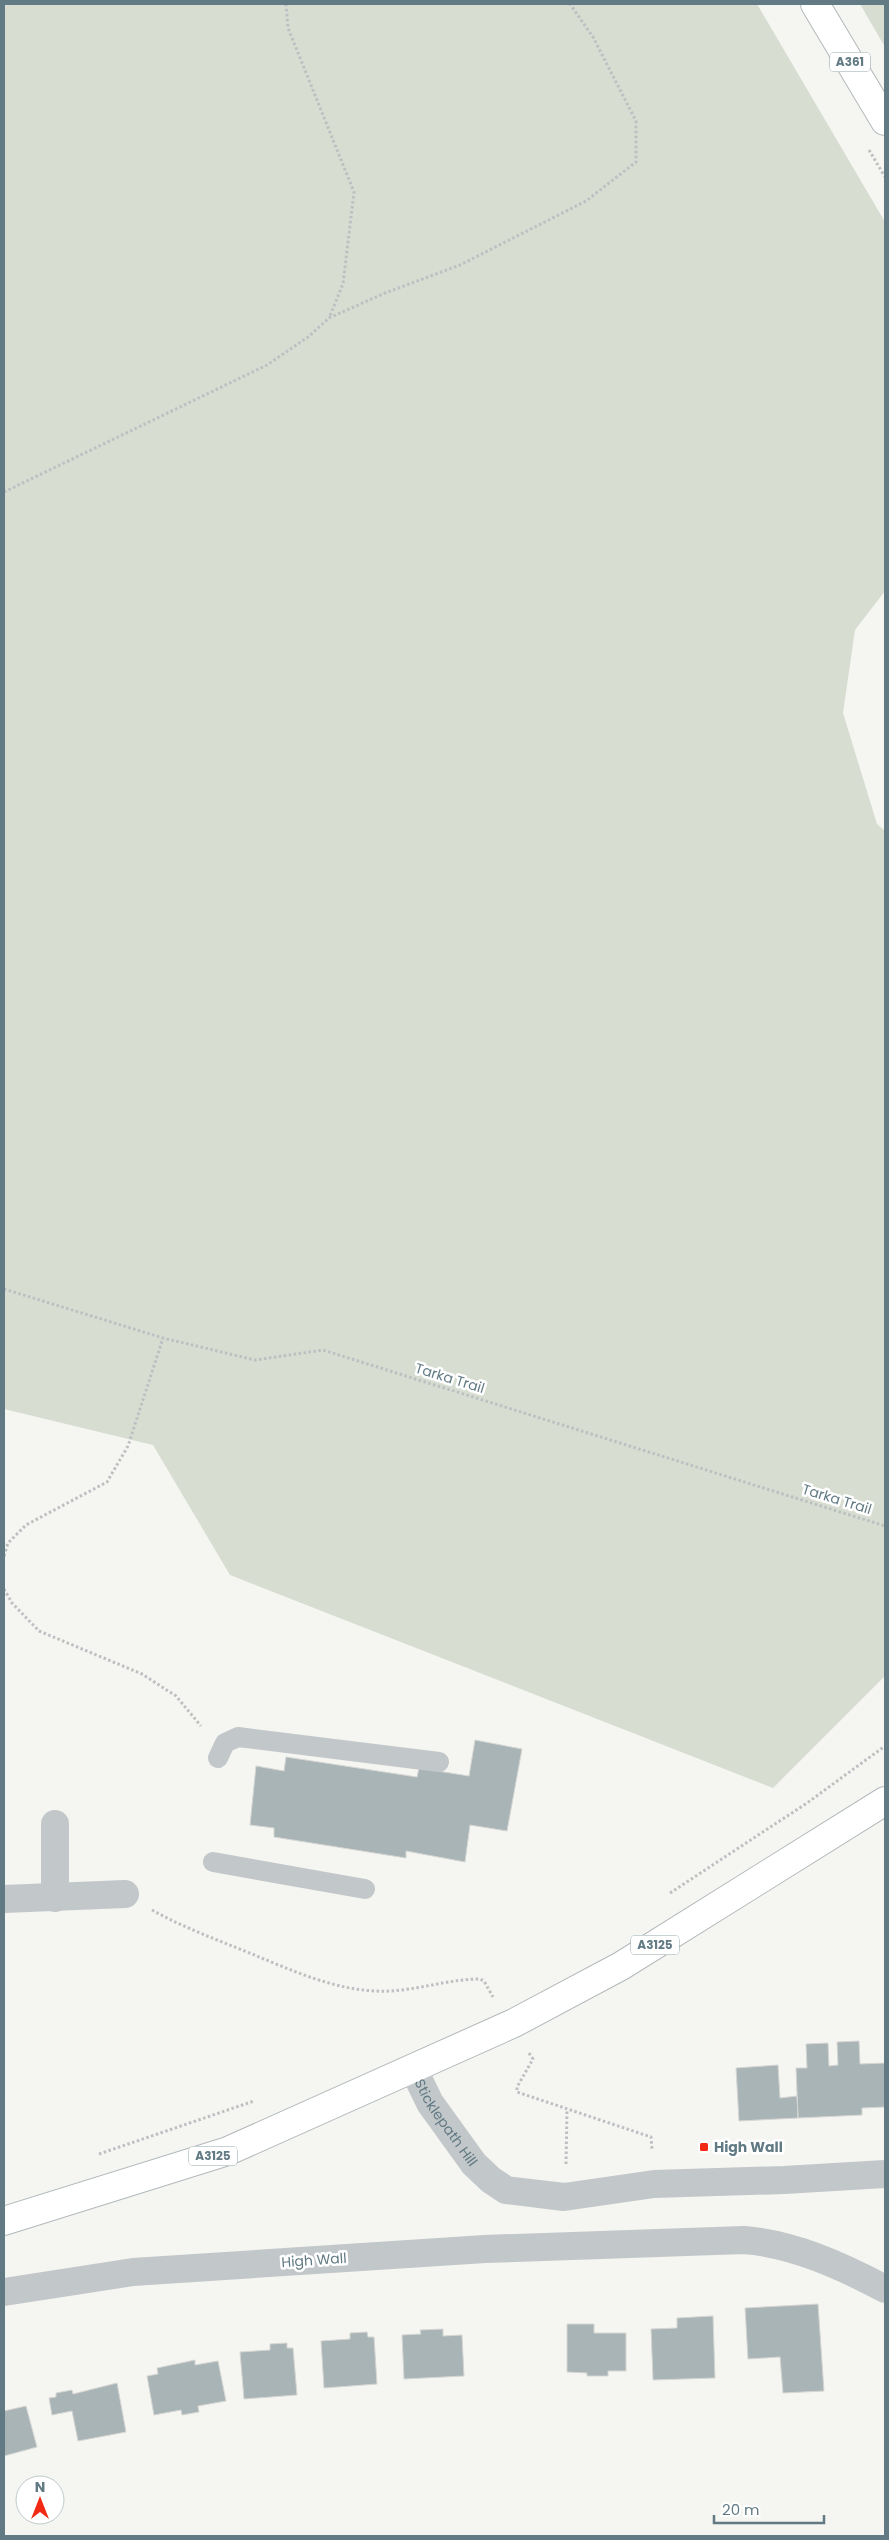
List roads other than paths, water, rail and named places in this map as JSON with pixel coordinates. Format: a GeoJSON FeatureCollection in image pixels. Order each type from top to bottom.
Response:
{"type":"FeatureCollection","features":[{"type":"Feature","properties":{"kind":"main road","name":"A361"},"geometry":{"type":"LineString","coordinates":[[815,4],[885,121]]}},
{"type":"Feature","properties":{"kind":"main road","name":"A3125"},"geometry":{"type":"LineString","coordinates":[[413,2068],[514,2023],[621,1966],[885,1802]]}},
{"type":"Feature","properties":{"kind":"main road","name":"Sticklepath Hill"},"geometry":{"type":"LineString","coordinates":[[4,2221],[228,2151],[413,2068]]}},
{"type":"Feature","properties":{"kind":"street"},"geometry":{"type":"LineString","coordinates":[[55,1824],[55,1898]]}},
{"type":"Feature","properties":{"kind":"street"},"geometry":{"type":"LineString","coordinates":[[4,1899],[125,1894]]}},
{"type":"Feature","properties":{"kind":"street","name":"Sticklepath Hill"},"geometry":{"type":"LineString","coordinates":[[413,2068],[430,2103],[451,2134],[474,2164],[490,2180],[506,2190],[564,2197],[654,2184],[784,2180],[885,2174]]}},
{"type":"Feature","properties":{"kind":"street","name":"High Wall"},"geometry":{"type":"LineString","coordinates":[[4,2292],[132,2272],[485,2249],[744,2240],[773,2242],[851,2271],[885,2289]]}},
{"type":"Feature","properties":{"kind":"lane"},"geometry":{"type":"LineString","coordinates":[[218,1758],[225,1743],[238,1737],[439,1762]]}},
{"type":"Feature","properties":{"kind":"lane"},"geometry":{"type":"LineString","coordinates":[[213,1862],[365,1889]]}},
{"type":"Feature","properties":{"kind":"place","name":"High Wall"},"geometry":{"type":"Point","coordinates":[704,2147]}}]}
